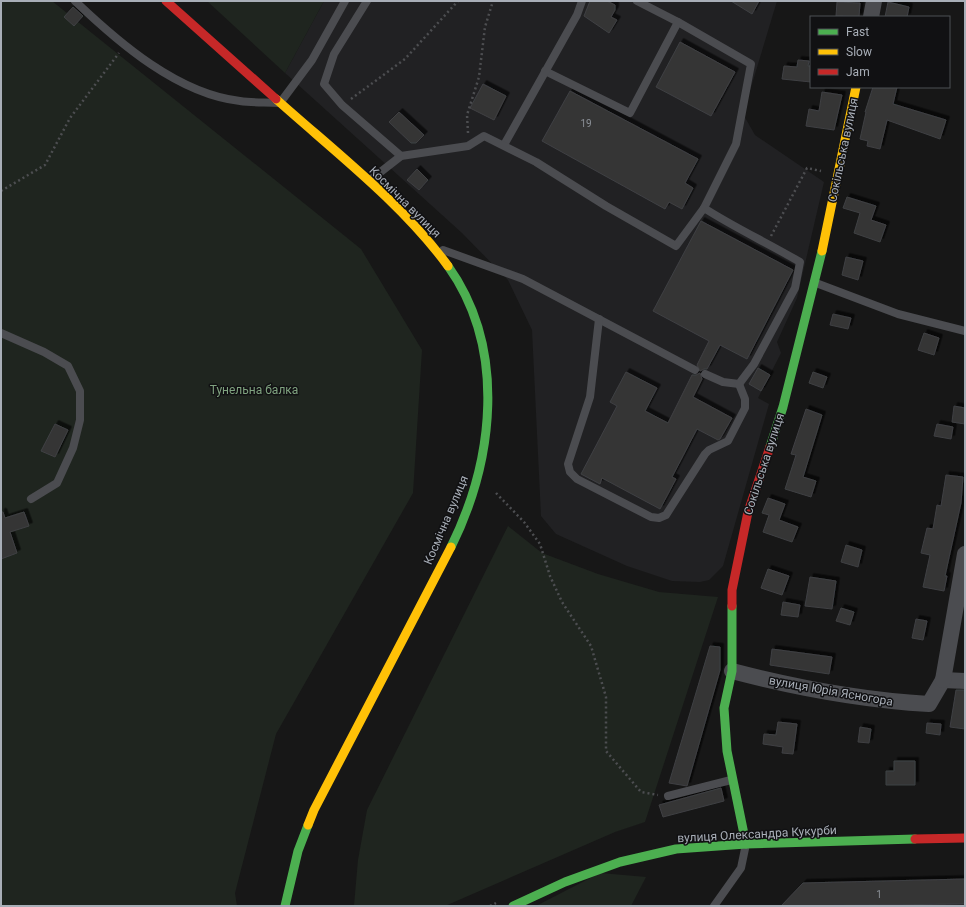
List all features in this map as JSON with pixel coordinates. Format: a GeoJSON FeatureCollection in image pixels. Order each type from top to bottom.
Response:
{"type":"FeatureCollection","features":[{"type":"Feature","properties":{"kind":"street","name":"Космічна вулиця"},"geometry":{"type":"LineString","coordinates":[[166,1],[368,182],[434,247],[461,286],[477,325],[485,354],[489,395],[480,466],[469,503],[446,554],[314,810],[298,851],[285,906]]}},
{"type":"Feature","properties":{"kind":"street"},"geometry":{"type":"LineString","coordinates":[[871,16],[874,1]]}},
{"type":"Feature","properties":{"kind":"street","name":"Сокільська вулиця"},"geometry":{"type":"LineString","coordinates":[[746,844],[727,751],[724,708],[732,671],[732,590],[748,512],[783,407],[815,283],[839,175],[856,88]]}},
{"type":"Feature","properties":{"kind":"street"},"geometry":{"type":"LineString","coordinates":[[965,554],[943,680],[965,681]]}},
{"type":"Feature","properties":{"kind":"street","name":"вулиця Юрія Ясногора"},"geometry":{"type":"LineString","coordinates":[[732,671],[781,684],[880,701],[928,704],[943,680]]}},
{"type":"Feature","properties":{"kind":"street","name":"вулиця Олександра Кукурби"},"geometry":{"type":"LineString","coordinates":[[513,906],[565,882],[620,862],[676,850],[746,844],[965,838]]}},
{"type":"Feature","properties":{"kind":"lane"},"geometry":{"type":"LineString","coordinates":[[76,1],[124,45],[159,69],[198,90],[239,101],[280,103],[312,60],[345,1]]}},
{"type":"Feature","properties":{"kind":"lane"},"geometry":{"type":"LineString","coordinates":[[367,1],[334,54],[324,84],[342,105],[401,156]]}},
{"type":"Feature","properties":{"kind":"lane"},"geometry":{"type":"LineString","coordinates":[[504,145],[526,109],[544,71],[577,15],[582,1]]}},
{"type":"Feature","properties":{"kind":"lane"},"geometry":{"type":"LineString","coordinates":[[368,182],[401,156],[468,146],[484,136],[536,162],[606,206],[676,246],[704,208],[736,144],[751,64],[678,22],[636,1]]}},
{"type":"Feature","properties":{"kind":"lane"},"geometry":{"type":"LineString","coordinates":[[544,71],[630,113],[678,22]]}},
{"type":"Feature","properties":{"kind":"lane"},"geometry":{"type":"LineString","coordinates":[[704,208],[731,225],[800,262],[795,288],[754,364],[739,384]]}},
{"type":"Feature","properties":{"kind":"lane"},"geometry":{"type":"LineString","coordinates":[[434,247],[523,280],[695,370]]}},
{"type":"Feature","properties":{"kind":"lane"},"geometry":{"type":"LineString","coordinates":[[815,283],[898,314],[965,331]]}},
{"type":"Feature","properties":{"kind":"lane"},"geometry":{"type":"LineString","coordinates":[[599,319],[590,397],[568,464],[570,472],[577,479],[651,517],[658,518],[666,515],[705,454],[709,450],[728,441],[745,408],[745,399],[739,384]]}},
{"type":"Feature","properties":{"kind":"lane"},"geometry":{"type":"LineString","coordinates":[[1,333],[44,352],[68,366],[80,391],[80,420],[73,448],[57,483],[31,499]]}},
{"type":"Feature","properties":{"kind":"lane"},"geometry":{"type":"LineString","coordinates":[[705,374],[723,382],[739,384]]}},
{"type":"Feature","properties":{"kind":"lane"},"geometry":{"type":"LineString","coordinates":[[668,796],[732,780]]}},
{"type":"Feature","properties":{"kind":"lane"},"geometry":{"type":"LineString","coordinates":[[714,906],[722,897],[741,868],[746,844]]}},
{"type":"Feature","properties":{"kind":"path"},"geometry":{"type":"LineString","coordinates":[[342,105],[405,59],[458,1]]}},
{"type":"Feature","properties":{"kind":"path"},"geometry":{"type":"LineString","coordinates":[[468,146],[467,115],[479,77],[485,27],[493,1]]}},
{"type":"Feature","properties":{"kind":"path"},"geometry":{"type":"LineString","coordinates":[[1,191],[45,165],[70,118],[124,45]]}},
{"type":"Feature","properties":{"kind":"path"},"geometry":{"type":"LineString","coordinates":[[767,243],[807,168],[839,175]]}},
{"type":"Feature","properties":{"kind":"path"},"geometry":{"type":"LineString","coordinates":[[496,492],[524,522],[540,544],[550,576],[562,602],[591,646],[606,697],[606,751],[640,792],[668,796]]}},
{"type":"Feature","properties":{"kind":"shaded area"},"geometry":{"type":"Polygon","coordinates":[[[324,1],[777,1],[743,114],[755,135],[824,182],[797,298],[777,342],[781,353],[758,398],[769,404],[723,566],[709,580],[700,582],[672,581],[627,566],[556,534],[541,516],[532,330],[508,280],[462,233],[285,73],[324,1]]]}},
{"type":"Feature","properties":{"kind":"green space","name":"Тунельна балка"},"geometry":{"type":"Polygon","coordinates":[[[1,1],[52,1],[361,249],[422,350],[413,493],[276,734],[235,893],[237,906],[1,906],[1,1]]]}},
{"type":"Feature","properties":{"kind":"green space"},"geometry":{"type":"Polygon","coordinates":[[[207,1],[324,1],[285,73],[207,1]]]}},
{"type":"Feature","properties":{"kind":"green space"},"geometry":{"type":"Polygon","coordinates":[[[508,526],[542,553],[598,574],[659,592],[718,597],[645,822],[615,832],[445,906],[354,906],[358,860],[367,810],[508,526]]]}},
{"type":"Feature","properties":{"kind":"green space"},"geometry":{"type":"Polygon","coordinates":[[[600,873],[646,877],[631,906],[536,906],[600,873]]]}},
{"type":"Feature","properties":{"kind":"building"},"geometry":{"type":"Polygon","coordinates":[[[590,1],[607,1],[615,5],[615,10],[611,17],[617,20],[609,33],[584,16],[590,1]]]}},
{"type":"Feature","properties":{"kind":"building"},"geometry":{"type":"Polygon","coordinates":[[[731,1],[759,1],[752,14],[731,1]]]}},
{"type":"Feature","properties":{"kind":"building"},"geometry":{"type":"Polygon","coordinates":[[[837,2],[860,3],[859,16],[836,16],[837,2]]]}},
{"type":"Feature","properties":{"kind":"building"},"geometry":{"type":"Polygon","coordinates":[[[888,2],[909,7],[907,16],[885,16],[888,2]]]}},
{"type":"Feature","properties":{"kind":"building"},"geometry":{"type":"Polygon","coordinates":[[[73,7],[83,16],[74,26],[64,17],[73,7]]]}},
{"type":"Feature","properties":{"kind":"building"},"geometry":{"type":"Polygon","coordinates":[[[680,42],[735,72],[711,116],[656,87],[680,42]]]}},
{"type":"Feature","properties":{"kind":"building"},"geometry":{"type":"Polygon","coordinates":[[[798,60],[809,61],[808,66],[810,66],[810,82],[782,79],[784,66],[797,67],[798,60]]]}},
{"type":"Feature","properties":{"kind":"building"},"geometry":{"type":"Polygon","coordinates":[[[483,84],[506,96],[494,120],[470,108],[483,84]]]}},
{"type":"Feature","properties":{"kind":"building"},"geometry":{"type":"Polygon","coordinates":[[[873,88],[897,88],[893,104],[946,120],[940,139],[887,120],[880,149],[867,146],[868,141],[860,139],[865,112],[873,88]]]}},
{"type":"Feature","properties":{"kind":"building"},"geometry":{"type":"Polygon","coordinates":[[[570,91],[698,159],[685,183],[693,188],[682,209],[669,202],[665,209],[542,141],[570,91]]]}},
{"type":"Feature","properties":{"kind":"building"},"geometry":{"type":"Polygon","coordinates":[[[822,92],[842,95],[834,130],[806,126],[809,109],[819,111],[822,92]]]}},
{"type":"Feature","properties":{"kind":"building"},"geometry":{"type":"Polygon","coordinates":[[[399,112],[424,135],[416,143],[411,143],[389,122],[399,112]]]}},
{"type":"Feature","properties":{"kind":"building"},"geometry":{"type":"Polygon","coordinates":[[[417,169],[428,180],[419,190],[407,180],[417,169]]]}},
{"type":"Feature","properties":{"kind":"building"},"geometry":{"type":"Polygon","coordinates":[[[847,197],[876,206],[871,220],[886,225],[880,242],[854,233],[860,213],[843,208],[847,197]]]}},
{"type":"Feature","properties":{"kind":"building"},"geometry":{"type":"Polygon","coordinates":[[[701,221],[793,270],[747,359],[720,345],[707,369],[700,371],[697,365],[709,341],[653,311],[701,221]]]}},
{"type":"Feature","properties":{"kind":"building"},"geometry":{"type":"Polygon","coordinates":[[[846,257],[863,261],[858,280],[842,275],[846,257]]]}},
{"type":"Feature","properties":{"kind":"building"},"geometry":{"type":"Polygon","coordinates":[[[833,314],[851,318],[848,329],[830,325],[833,314]]]}},
{"type":"Feature","properties":{"kind":"building"},"geometry":{"type":"Polygon","coordinates":[[[924,333],[939,338],[934,355],[918,350],[924,333]]]}},
{"type":"Feature","properties":{"kind":"building"},"geometry":{"type":"Polygon","coordinates":[[[758,368],[770,375],[761,391],[749,384],[758,368]]]}},
{"type":"Feature","properties":{"kind":"building"},"geometry":{"type":"Polygon","coordinates":[[[626,372],[657,388],[645,411],[668,423],[692,375],[700,373],[702,379],[693,397],[732,418],[718,440],[697,429],[672,477],[676,479],[660,509],[602,478],[600,484],[581,474],[617,406],[610,402],[626,372]]]}},
{"type":"Feature","properties":{"kind":"building"},"geometry":{"type":"Polygon","coordinates":[[[813,372],[827,377],[823,388],[809,383],[813,372]]]}},
{"type":"Feature","properties":{"kind":"building"},"geometry":{"type":"Polygon","coordinates":[[[954,406],[965,408],[965,424],[952,422],[954,406]]]}},
{"type":"Feature","properties":{"kind":"building"},"geometry":{"type":"Polygon","coordinates":[[[806,409],[822,415],[803,477],[816,481],[811,497],[785,489],[796,455],[791,454],[806,409]]]}},
{"type":"Feature","properties":{"kind":"building"},"geometry":{"type":"Polygon","coordinates":[[[55,424],[68,430],[55,457],[41,451],[55,424]]]}},
{"type":"Feature","properties":{"kind":"building"},"geometry":{"type":"Polygon","coordinates":[[[937,424],[953,427],[951,439],[934,436],[937,424]]]}},
{"type":"Feature","properties":{"kind":"building"},"geometry":{"type":"Polygon","coordinates":[[[946,475],[963,477],[961,503],[945,576],[947,576],[944,591],[923,587],[930,555],[921,553],[927,528],[933,529],[937,505],[941,506],[946,475]]]}},
{"type":"Feature","properties":{"kind":"building"},"geometry":{"type":"Polygon","coordinates":[[[768,498],[785,504],[779,520],[798,527],[792,542],[763,532],[769,515],[762,513],[768,498]]]}},
{"type":"Feature","properties":{"kind":"building"},"geometry":{"type":"Polygon","coordinates":[[[1,512],[3,512],[5,518],[24,512],[29,526],[10,532],[17,553],[1,559],[1,512]]]}},
{"type":"Feature","properties":{"kind":"building"},"geometry":{"type":"Polygon","coordinates":[[[846,545],[862,550],[858,567],[841,562],[846,545]]]}},
{"type":"Feature","properties":{"kind":"building"},"geometry":{"type":"Polygon","coordinates":[[[768,569],[789,576],[782,595],[761,588],[768,569]]]}},
{"type":"Feature","properties":{"kind":"building"},"geometry":{"type":"Polygon","coordinates":[[[810,577],[836,581],[832,609],[805,606],[810,577]]]}},
{"type":"Feature","properties":{"kind":"building"},"geometry":{"type":"Polygon","coordinates":[[[783,602],[800,605],[798,617],[781,615],[783,602]]]}},
{"type":"Feature","properties":{"kind":"building"},"geometry":{"type":"Polygon","coordinates":[[[841,608],[854,612],[850,625],[836,621],[841,608]]]}},
{"type":"Feature","properties":{"kind":"building"},"geometry":{"type":"Polygon","coordinates":[[[916,619],[927,621],[923,640],[912,638],[916,619]]]}},
{"type":"Feature","properties":{"kind":"building"},"geometry":{"type":"Polygon","coordinates":[[[710,646],[720,647],[720,670],[687,786],[669,783],[710,646]]]}},
{"type":"Feature","properties":{"kind":"building"},"geometry":{"type":"Polygon","coordinates":[[[772,649],[832,657],[829,674],[770,665],[772,649]]]}},
{"type":"Feature","properties":{"kind":"building"},"geometry":{"type":"Polygon","coordinates":[[[956,690],[965,690],[965,729],[950,727],[956,690]]]}},
{"type":"Feature","properties":{"kind":"building"},"geometry":{"type":"Polygon","coordinates":[[[778,722],[797,724],[793,754],[782,753],[783,747],[763,744],[764,734],[776,735],[778,722]]]}},
{"type":"Feature","properties":{"kind":"building"},"geometry":{"type":"Polygon","coordinates":[[[927,723],[941,724],[940,735],[926,733],[927,723]]]}},
{"type":"Feature","properties":{"kind":"building"},"geometry":{"type":"Polygon","coordinates":[[[860,727],[871,729],[869,743],[858,742],[860,727]]]}},
{"type":"Feature","properties":{"kind":"building"},"geometry":{"type":"Polygon","coordinates":[[[894,761],[915,761],[915,785],[886,785],[886,771],[894,771],[894,761]]]}},
{"type":"Feature","properties":{"kind":"building"},"geometry":{"type":"Polygon","coordinates":[[[721,788],[724,801],[663,817],[659,805],[721,788]]]}},
{"type":"Feature","properties":{"kind":"building"},"geometry":{"type":"Polygon","coordinates":[[[965,879],[965,904],[781,906],[803,883],[965,879]]]}},
{"type":"Feature","properties":{"kind":"traffic: fast"},"geometry":{"type":"LineString","coordinates":[[770,447],[783,407],[822,251]]}},
{"type":"Feature","properties":{"kind":"traffic: fast"},"geometry":{"type":"LineString","coordinates":[[448,266],[467,298],[479,333],[486,368],[488,405],[485,442],[477,478],[466,513],[451,547]]}},
{"type":"Feature","properties":{"kind":"traffic: fast"},"geometry":{"type":"LineString","coordinates":[[732,606],[732,671],[724,708],[727,751],[746,844]]}},
{"type":"Feature","properties":{"kind":"traffic: fast"},"geometry":{"type":"LineString","coordinates":[[285,906],[298,851],[308,825]]}},
{"type":"Feature","properties":{"kind":"traffic: fast"},"geometry":{"type":"LineString","coordinates":[[513,906],[565,882],[620,862],[676,849],[746,844],[915,839]]}},
{"type":"Feature","properties":{"kind":"traffic: slow"},"geometry":{"type":"LineString","coordinates":[[822,251],[856,88]]}},
{"type":"Feature","properties":{"kind":"traffic: slow"},"geometry":{"type":"LineString","coordinates":[[276,99],[389,199],[430,243],[448,266]]}},
{"type":"Feature","properties":{"kind":"traffic: slow"},"geometry":{"type":"LineString","coordinates":[[308,825],[314,810],[451,547]]}},
{"type":"Feature","properties":{"kind":"traffic: jam"},"geometry":{"type":"LineString","coordinates":[[166,1],[276,99]]}},
{"type":"Feature","properties":{"kind":"traffic: jam"},"geometry":{"type":"LineString","coordinates":[[732,606],[732,590],[748,512],[770,447]]}},
{"type":"Feature","properties":{"kind":"traffic: jam"},"geometry":{"type":"LineString","coordinates":[[915,839],[965,838]]}}]}
